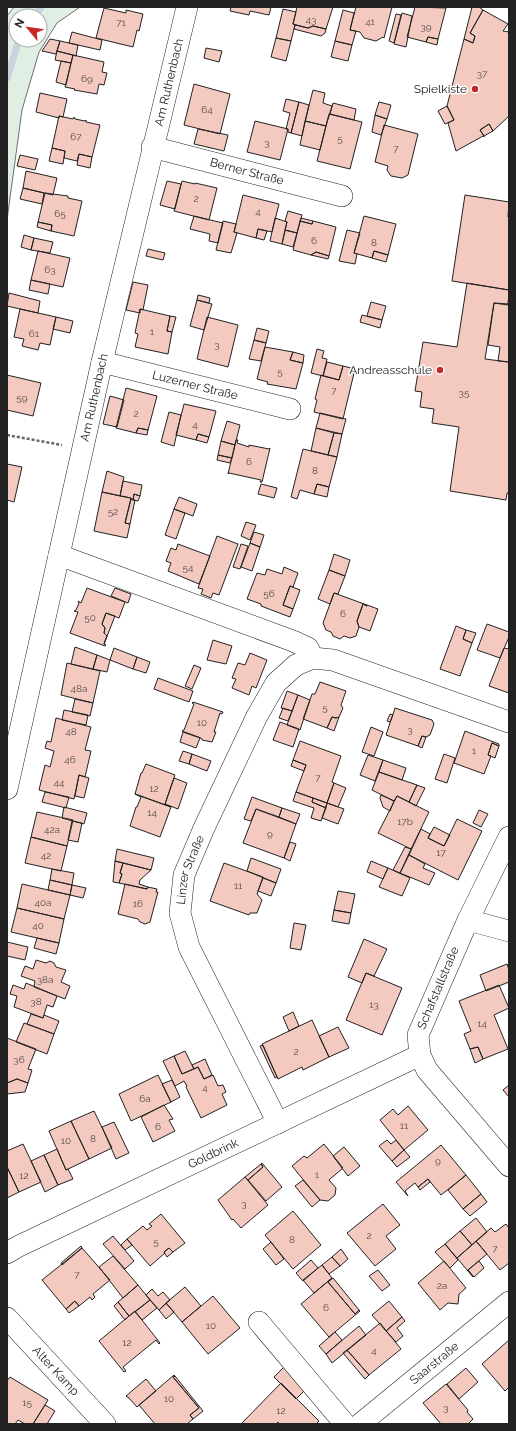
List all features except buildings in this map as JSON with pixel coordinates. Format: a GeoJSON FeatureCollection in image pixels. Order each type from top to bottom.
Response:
{"type":"FeatureCollection","features":[{"type":"Feature","properties":{"kind":"street","name":"Am Ruthenbach"},"geometry":{"type":"LineString","coordinates":[[7,789],[102,362],[152,148],[187,7]]}},
{"type":"Feature","properties":{"kind":"street","name":"Berner Straße"},"geometry":{"type":"LineString","coordinates":[[152,148],[342,196]]}},
{"type":"Feature","properties":{"kind":"street","name":"Luzerner Straße"},"geometry":{"type":"LineString","coordinates":[[102,362],[290,409]]}},
{"type":"Feature","properties":{"kind":"street"},"geometry":{"type":"LineString","coordinates":[[59,555],[293,641],[308,648],[313,658]]}},
{"type":"Feature","properties":{"kind":"street","name":"Linzer Straße"},"geometry":{"type":"LineString","coordinates":[[278,1123],[189,947],[180,913],[184,875],[204,828],[258,716],[276,683],[296,665],[313,658],[333,660],[509,722]]}},
{"type":"Feature","properties":{"kind":"street","name":"Schafstallstraße"},"geometry":{"type":"LineString","coordinates":[[509,838],[468,920],[418,1035],[420,1055],[427,1070],[509,1166]]}},
{"type":"Feature","properties":{"kind":"street"},"geometry":{"type":"LineString","coordinates":[[468,920],[509,931]]}},
{"type":"Feature","properties":{"kind":"street","name":"Goldbrink"},"geometry":{"type":"LineString","coordinates":[[7,1253],[420,1055]]}},
{"type":"Feature","properties":{"kind":"street","name":"Saarstraße"},"geometry":{"type":"LineString","coordinates":[[360,1424],[509,1302]]}},
{"type":"Feature","properties":{"kind":"street","name":"Alter Kamp"},"geometry":{"type":"LineString","coordinates":[[7,1318],[105,1424]]}},
{"type":"Feature","properties":{"kind":"street"},"geometry":{"type":"LineString","coordinates":[[259,1322],[345,1424]]}},
{"type":"Feature","properties":{"kind":"path"},"geometry":{"type":"LineString","coordinates":[[7,435],[82,449]]}},
{"type":"Feature","properties":{"kind":"green space"},"geometry":{"type":"Polygon","coordinates":[[[80,7],[57,23],[48,38],[48,8],[13,8],[80,7]]]}},
{"type":"Feature","properties":{"kind":"green space"},"geometry":{"type":"Polygon","coordinates":[[[8,15],[8,48],[41,48],[22,110],[7,220],[8,15]]]}},
{"type":"Feature","properties":{"kind":"waterway"},"geometry":{"type":"LineString","coordinates":[[7,78],[16,48]]}},
{"type":"Feature","properties":{"kind":"place","name":"Spielkiste"},"geometry":{"type":"Point","coordinates":[475,89]}},
{"type":"Feature","properties":{"kind":"place","name":"Andreasschule"},"geometry":{"type":"Point","coordinates":[440,370]}}]}
